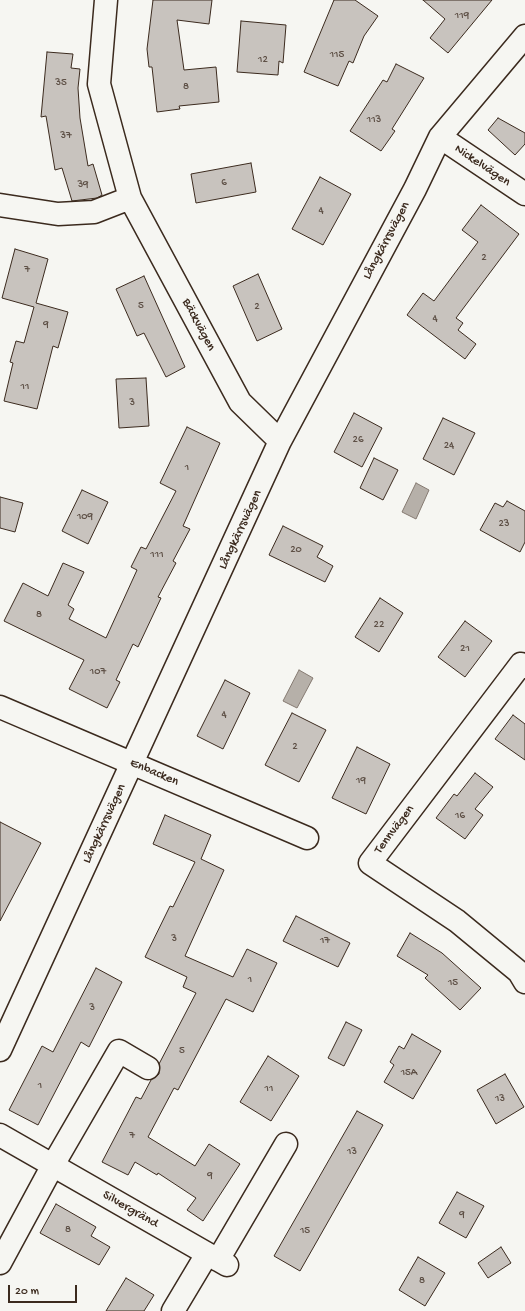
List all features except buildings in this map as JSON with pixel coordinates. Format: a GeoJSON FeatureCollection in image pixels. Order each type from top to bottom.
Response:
{"type":"FeatureCollection","features":[{"type":"Feature","properties":{"kind":"street","name":"Bäckvägen"},"geometry":{"type":"LineString","coordinates":[[106,0],[99,84],[130,198],[240,402],[280,441]]}},
{"type":"Feature","properties":{"kind":"street","name":"Långkärrsvägen"},"geometry":{"type":"LineString","coordinates":[[0,1050],[280,441],[415,189],[440,137],[525,36]]}},
{"type":"Feature","properties":{"kind":"street","name":"Nickelvägen"},"geometry":{"type":"LineString","coordinates":[[440,137],[525,193]]}},
{"type":"Feature","properties":{"kind":"street"},"geometry":{"type":"LineString","coordinates":[[0,206],[58,214],[94,212],[130,198]]}},
{"type":"Feature","properties":{"kind":"street","name":"Tennvägen"},"geometry":{"type":"LineString","coordinates":[[523,973],[457,921],[370,863],[521,664],[525,667]]}},
{"type":"Feature","properties":{"kind":"street","name":"Enbacken"},"geometry":{"type":"LineString","coordinates":[[0,707],[307,838]]}},
{"type":"Feature","properties":{"kind":"street"},"geometry":{"type":"LineString","coordinates":[[0,1263],[53,1165],[119,1051],[148,1068]]}},
{"type":"Feature","properties":{"kind":"street","name":"Silvergränd"},"geometry":{"type":"LineString","coordinates":[[0,1135],[217,1259]]}},
{"type":"Feature","properties":{"kind":"street"},"geometry":{"type":"LineString","coordinates":[[173,1311],[217,1259],[286,1144]]}},
{"type":"Feature","properties":{"kind":"shaded area"},"geometry":{"type":"Polygon","coordinates":[[[416,483],[429,490],[416,519],[402,512],[416,483]]]}},
{"type":"Feature","properties":{"kind":"shaded area"},"geometry":{"type":"Polygon","coordinates":[[[299,670],[313,678],[297,708],[283,701],[299,670]]]}}]}
